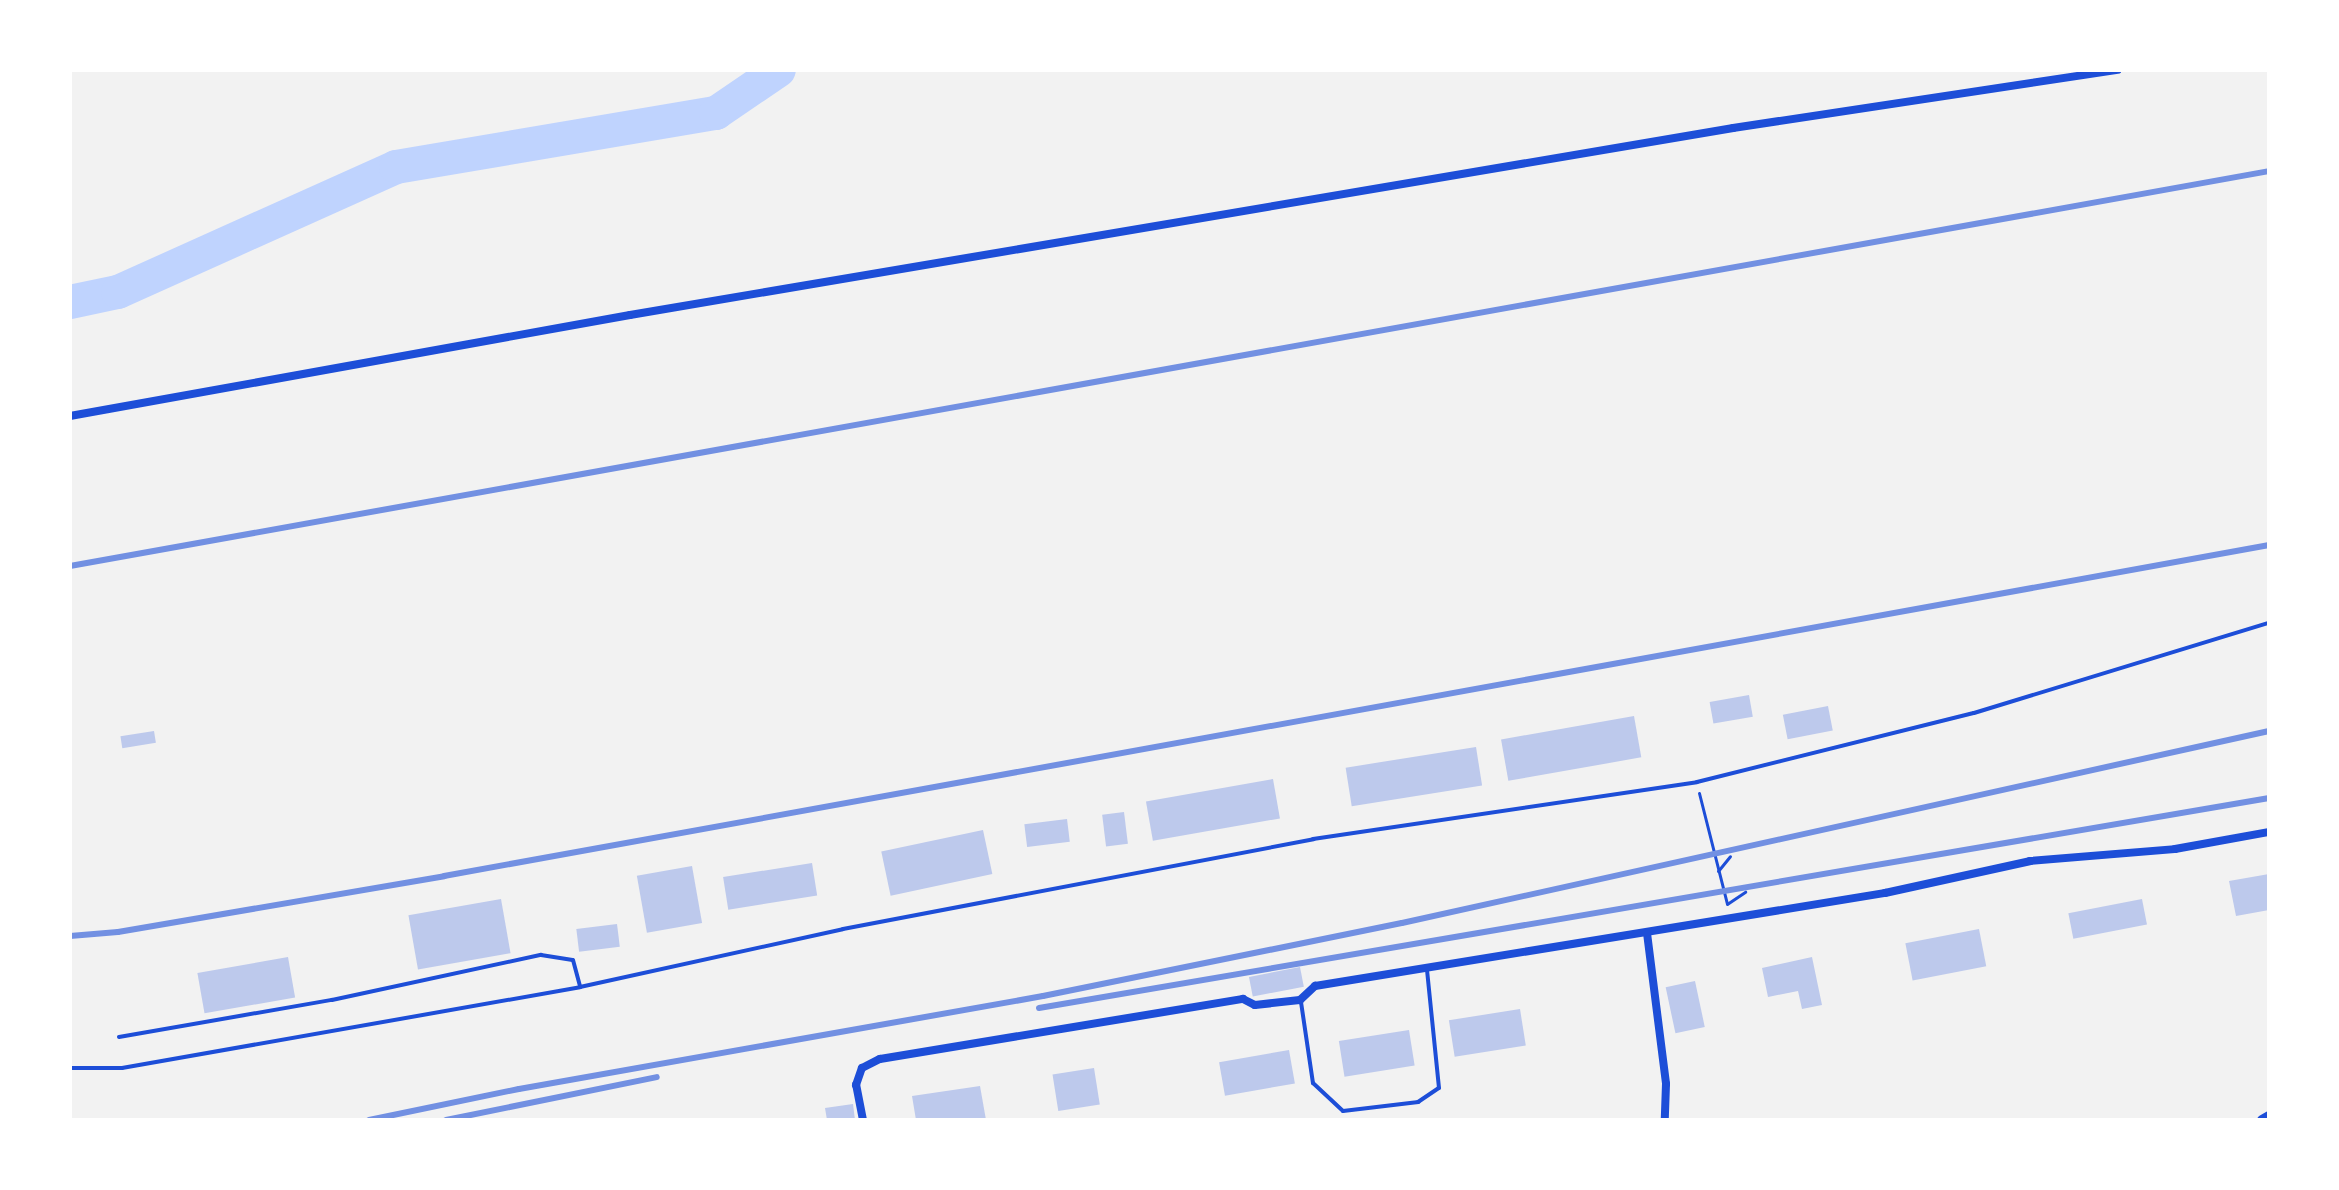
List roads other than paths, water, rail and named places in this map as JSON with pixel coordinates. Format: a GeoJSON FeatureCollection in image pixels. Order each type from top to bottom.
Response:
{"type":"FeatureCollection","features":[{"type":"Feature","properties":{"kind":"street"},"geometry":{"type":"LineString","coordinates":[[70,416],[630,315],[1733,128],[2118,70]]}},
{"type":"Feature","properties":{"kind":"street"},"geometry":{"type":"LineString","coordinates":[[863,1120],[856,1085],[862,1068],[880,1059],[923,1055],[1243,999],[1255,1005],[1300,1000],[1315,986],[1885,893],[2030,861],[2175,849],[2269,832]]}},
{"type":"Feature","properties":{"kind":"street"},"geometry":{"type":"LineString","coordinates":[[1647,933],[1666,1084],[1665,1120]]}},
{"type":"Feature","properties":{"kind":"street"},"geometry":{"type":"LineString","coordinates":[[2262,1120],[2269,1116]]}},
{"type":"Feature","properties":{"kind":"lane"},"geometry":{"type":"LineString","coordinates":[[70,1068],[122,1068],[580,987],[843,929],[1313,839],[1697,782],[1974,713],[2269,623]]}},
{"type":"Feature","properties":{"kind":"lane"},"geometry":{"type":"LineString","coordinates":[[119,1037],[332,1000],[541,955],[573,960],[580,987]]}},
{"type":"Feature","properties":{"kind":"lane"},"geometry":{"type":"LineString","coordinates":[[1300,1000],[1313,1083],[1343,1111],[1418,1102],[1439,1088],[1427,968]]}},
{"type":"Feature","properties":{"kind":"waterway"},"geometry":{"type":"LineString","coordinates":[[70,302],[118,292],[396,167],[716,113],[779,70]]}},
{"type":"Feature","properties":{"kind":"railway"},"geometry":{"type":"LineString","coordinates":[[70,566],[2269,171]]}},
{"type":"Feature","properties":{"kind":"railway"},"geometry":{"type":"LineString","coordinates":[[70,936],[118,932],[444,876],[2269,545]]}},
{"type":"Feature","properties":{"kind":"railway"},"geometry":{"type":"LineString","coordinates":[[369,1120],[519,1089],[1043,996],[1402,923],[2269,731]]}},
{"type":"Feature","properties":{"kind":"railway"},"geometry":{"type":"LineString","coordinates":[[1039,1008],[2269,798]]}},
{"type":"Feature","properties":{"kind":"railway"},"geometry":{"type":"LineString","coordinates":[[446,1120],[657,1077]]}}]}
